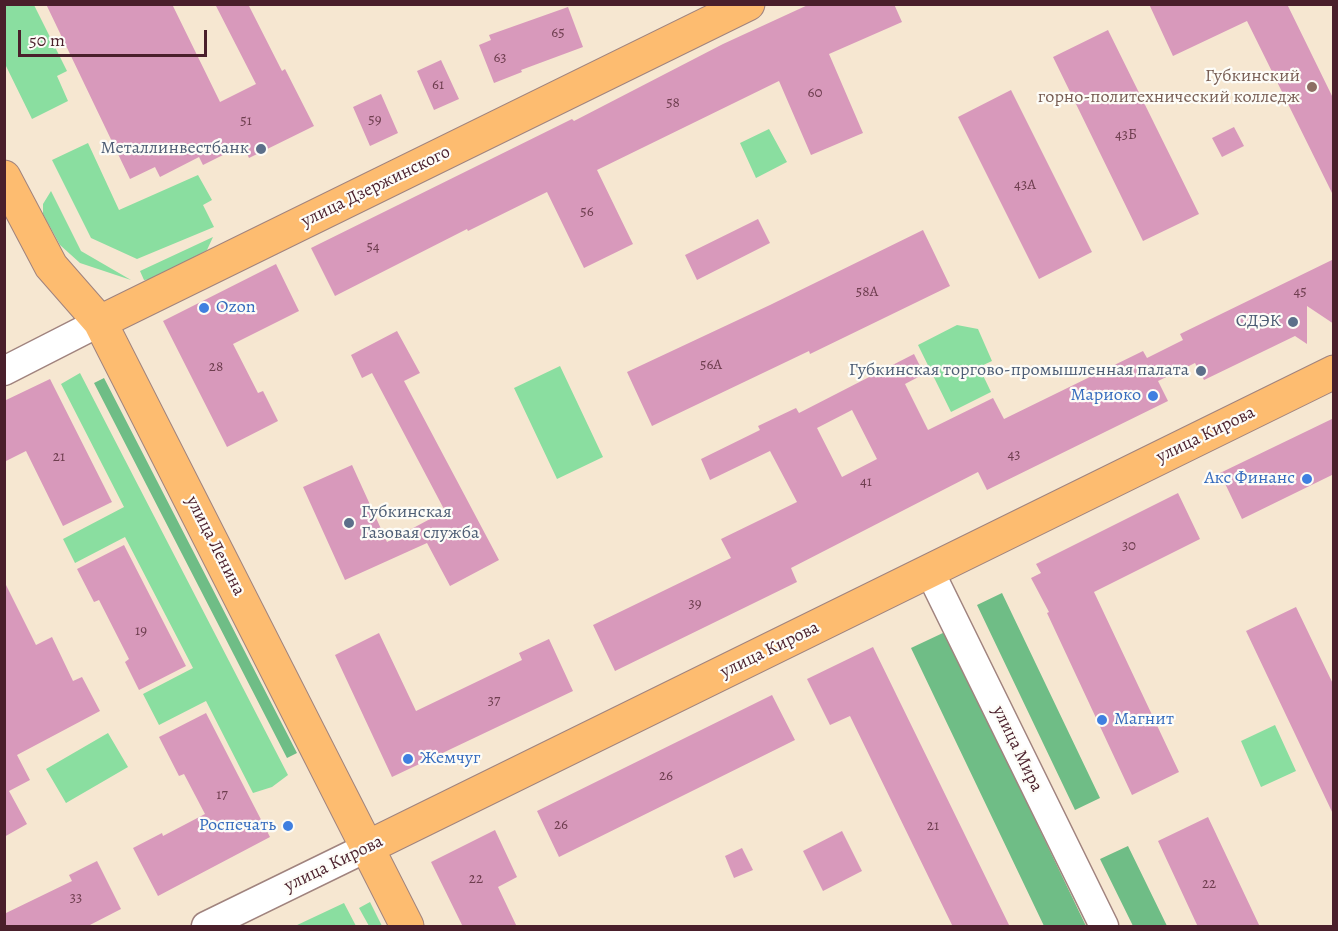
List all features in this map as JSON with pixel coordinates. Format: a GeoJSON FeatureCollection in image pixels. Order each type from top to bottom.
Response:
{"type":"FeatureCollection","features":[{"type":"Feature","properties":{"kind":"main road","name":"улица Дзержинского"},"geometry":{"type":"LineString","coordinates":[[100,322],[748,4]]}},
{"type":"Feature","properties":{"kind":"main road","name":"улица Ленина"},"geometry":{"type":"LineString","coordinates":[[4,177],[51,266],[100,322],[407,927]]}},
{"type":"Feature","properties":{"kind":"main road","name":"улица Кирова"},"geometry":{"type":"LineString","coordinates":[[368,847],[1334,372]]}},
{"type":"Feature","properties":{"kind":"street","name":"улица Дзержинского"},"geometry":{"type":"LineString","coordinates":[[4,371],[100,322]]}},
{"type":"Feature","properties":{"kind":"street","name":"улица Мира"},"geometry":{"type":"LineString","coordinates":[[930,572],[1104,927]]}},
{"type":"Feature","properties":{"kind":"street","name":"улица Кирова"},"geometry":{"type":"LineString","coordinates":[[206,927],[368,847]]}},
{"type":"Feature","properties":{"kind":"green space"},"geometry":{"type":"Polygon","coordinates":[[[5,4],[34,5],[67,71],[57,76],[68,101],[32,119],[5,64],[5,4]]]}},
{"type":"Feature","properties":{"kind":"green space"},"geometry":{"type":"Polygon","coordinates":[[[769,129],[787,162],[756,178],[740,143],[769,129]]]}},
{"type":"Feature","properties":{"kind":"green space"},"geometry":{"type":"Polygon","coordinates":[[[88,143],[119,210],[198,175],[212,200],[203,205],[214,227],[137,259],[91,238],[52,160],[88,143]]]}},
{"type":"Feature","properties":{"kind":"green space"},"geometry":{"type":"Polygon","coordinates":[[[51,191],[81,251],[131,280],[80,263],[60,245],[43,214],[43,204],[51,191]]]}},
{"type":"Feature","properties":{"kind":"green space"},"geometry":{"type":"Polygon","coordinates":[[[213,237],[207,250],[153,279],[144,280],[140,271],[213,237]]]}},
{"type":"Feature","properties":{"kind":"green space"},"geometry":{"type":"Polygon","coordinates":[[[957,325],[978,329],[992,361],[979,367],[991,392],[951,412],[918,345],[957,325]]]}},
{"type":"Feature","properties":{"kind":"green space"},"geometry":{"type":"Polygon","coordinates":[[[560,366],[603,457],[557,479],[514,388],[560,366]]]}},
{"type":"Feature","properties":{"kind":"green space"},"geometry":{"type":"Polygon","coordinates":[[[80,373],[288,775],[272,787],[253,793],[206,701],[159,725],[143,694],[193,668],[125,537],[75,563],[63,539],[124,507],[61,384],[80,373]]]}},
{"type":"Feature","properties":{"kind":"green space"},"geometry":{"type":"Polygon","coordinates":[[[104,378],[297,753],[287,758],[94,383],[104,378]]]}},
{"type":"Feature","properties":{"kind":"green space"},"geometry":{"type":"Polygon","coordinates":[[[1002,593],[1100,798],[1075,810],[977,605],[1002,593]]]}},
{"type":"Feature","properties":{"kind":"green space"},"geometry":{"type":"Polygon","coordinates":[[[945,632],[1086,926],[1044,926],[911,648],[945,632]]]}},
{"type":"Feature","properties":{"kind":"green space"},"geometry":{"type":"Polygon","coordinates":[[[1275,725],[1296,771],[1261,787],[1241,741],[1275,725]]]}},
{"type":"Feature","properties":{"kind":"green space"},"geometry":{"type":"Polygon","coordinates":[[[108,733],[128,767],[66,803],[46,769],[108,733]]]}},
{"type":"Feature","properties":{"kind":"green space"},"geometry":{"type":"Polygon","coordinates":[[[1128,846],[1167,926],[1133,926],[1100,859],[1128,846]]]}},
{"type":"Feature","properties":{"kind":"green space"},"geometry":{"type":"Polygon","coordinates":[[[370,902],[382,926],[369,926],[359,908],[370,902]]]}},
{"type":"Feature","properties":{"kind":"green space"},"geometry":{"type":"Polygon","coordinates":[[[344,903],[356,926],[295,926],[344,903]]]}},
{"type":"Feature","properties":{"kind":"building"},"geometry":{"type":"Polygon","coordinates":[[[46,4],[172,4],[220,102],[256,84],[215,4],[248,4],[282,71],[285,69],[314,126],[249,158],[243,145],[203,165],[199,157],[160,177],[155,167],[130,179],[46,4]]]}},
{"type":"Feature","properties":{"kind":"building"},"geometry":{"type":"Polygon","coordinates":[[[810,4],[894,4],[902,22],[829,54],[863,133],[811,155],[779,81],[597,170],[633,244],[584,268],[547,192],[468,231],[467,229],[335,296],[311,248],[572,119],[574,121],[723,44],[810,4]]]}},
{"type":"Feature","properties":{"kind":"building"},"geometry":{"type":"Polygon","coordinates":[[[1149,4],[1287,4],[1334,100],[1334,197],[1247,21],[1173,56],[1149,4]]]}},
{"type":"Feature","properties":{"kind":"building"},"geometry":{"type":"Polygon","coordinates":[[[568,7],[583,47],[521,70],[522,72],[494,83],[479,45],[491,40],[489,35],[568,7]]]}},
{"type":"Feature","properties":{"kind":"building"},"geometry":{"type":"Polygon","coordinates":[[[1108,30],[1199,214],[1143,241],[1053,57],[1108,30]]]}},
{"type":"Feature","properties":{"kind":"building"},"geometry":{"type":"Polygon","coordinates":[[[441,60],[459,99],[434,110],[417,71],[441,60]]]}},
{"type":"Feature","properties":{"kind":"building"},"geometry":{"type":"Polygon","coordinates":[[[1011,90],[1092,252],[1039,279],[958,117],[1011,90]]]}},
{"type":"Feature","properties":{"kind":"building"},"geometry":{"type":"Polygon","coordinates":[[[381,94],[398,133],[370,146],[353,107],[381,94]]]}},
{"type":"Feature","properties":{"kind":"building"},"geometry":{"type":"Polygon","coordinates":[[[1234,127],[1244,146],[1222,157],[1212,138],[1234,127]]]}},
{"type":"Feature","properties":{"kind":"building"},"geometry":{"type":"Polygon","coordinates":[[[758,219],[770,243],[697,280],[685,255],[758,219]]]}},
{"type":"Feature","properties":{"kind":"building"},"geometry":{"type":"Polygon","coordinates":[[[923,230],[950,286],[810,354],[809,351],[652,426],[627,372],[923,230]]]}},
{"type":"Feature","properties":{"kind":"building"},"geometry":{"type":"Polygon","coordinates":[[[1334,259],[1334,324],[1307,306],[1307,344],[1295,336],[1204,380],[1195,363],[1158,381],[1168,401],[987,490],[978,472],[791,568],[797,582],[615,671],[593,625],[731,558],[721,539],[797,502],[770,451],[710,480],[701,459],[760,430],[758,426],[796,408],[799,413],[914,354],[924,374],[905,384],[928,430],[993,398],[1004,419],[1143,351],[1147,358],[1183,340],[1180,334],[1334,259]],[[852,410],[817,428],[842,477],[877,459],[852,410]]]}},
{"type":"Feature","properties":{"kind":"building"},"geometry":{"type":"Polygon","coordinates":[[[276,264],[299,311],[233,344],[258,393],[263,391],[278,421],[227,447],[163,321],[276,264]]]}},
{"type":"Feature","properties":{"kind":"building"},"geometry":{"type":"Polygon","coordinates":[[[397,331],[420,373],[404,381],[499,560],[450,586],[427,543],[345,580],[303,487],[352,465],[387,542],[445,511],[372,373],[362,378],[351,355],[397,331]]]}},
{"type":"Feature","properties":{"kind":"building"},"geometry":{"type":"Polygon","coordinates":[[[50,379],[112,502],[63,526],[26,451],[4,462],[4,401],[50,379]]]}},
{"type":"Feature","properties":{"kind":"building"},"geometry":{"type":"Polygon","coordinates":[[[1334,418],[1334,474],[1242,519],[1220,473],[1334,418]]]}},
{"type":"Feature","properties":{"kind":"building"},"geometry":{"type":"Polygon","coordinates":[[[1178,493],[1200,539],[1094,592],[1179,772],[1132,795],[1047,613],[1049,612],[1031,578],[1041,573],[1036,564],[1178,493]]]}},
{"type":"Feature","properties":{"kind":"building"},"geometry":{"type":"Polygon","coordinates":[[[124,545],[186,666],[139,690],[125,662],[129,659],[99,600],[94,602],[77,569],[124,545]]]}},
{"type":"Feature","properties":{"kind":"building"},"geometry":{"type":"Polygon","coordinates":[[[4,581],[36,645],[52,637],[73,681],[82,677],[100,711],[17,755],[30,780],[9,791],[27,824],[4,837],[4,581]]]}},
{"type":"Feature","properties":{"kind":"building"},"geometry":{"type":"Polygon","coordinates":[[[1296,607],[1334,686],[1334,816],[1246,631],[1296,607]]]}},
{"type":"Feature","properties":{"kind":"building"},"geometry":{"type":"Polygon","coordinates":[[[379,633],[416,711],[522,660],[519,653],[549,639],[573,691],[392,777],[335,655],[379,633]]]}},
{"type":"Feature","properties":{"kind":"building"},"geometry":{"type":"Polygon","coordinates":[[[873,647],[1010,927],[953,927],[850,716],[830,725],[807,679],[873,647]]]}},
{"type":"Feature","properties":{"kind":"building"},"geometry":{"type":"Polygon","coordinates":[[[772,695],[795,740],[559,857],[537,811],[772,695]]]}},
{"type":"Feature","properties":{"kind":"building"},"geometry":{"type":"Polygon","coordinates":[[[206,713],[270,837],[158,896],[133,848],[162,833],[163,836],[205,814],[184,774],[179,776],[159,737],[206,713]]]}},
{"type":"Feature","properties":{"kind":"building"},"geometry":{"type":"Polygon","coordinates":[[[1208,817],[1260,927],[1198,927],[1158,841],[1208,817]]]}},
{"type":"Feature","properties":{"kind":"building"},"geometry":{"type":"Polygon","coordinates":[[[495,830],[517,877],[498,887],[517,927],[463,927],[431,862],[495,830]]]}},
{"type":"Feature","properties":{"kind":"building"},"geometry":{"type":"Polygon","coordinates":[[[842,831],[862,871],[823,891],[803,851],[842,831]]]}},
{"type":"Feature","properties":{"kind":"building"},"geometry":{"type":"Polygon","coordinates":[[[742,848],[753,870],[734,878],[725,856],[742,848]]]}},
{"type":"Feature","properties":{"kind":"building"},"geometry":{"type":"Polygon","coordinates":[[[97,861],[121,909],[86,927],[4,927],[4,914],[72,881],[69,875],[97,861]]]}},
{"type":"Feature","properties":{"kind":"place","name":"Губкинский горно-политехнический колледж"},"geometry":{"type":"Point","coordinates":[1312,87]}},
{"type":"Feature","properties":{"kind":"place","name":"Металлинвестбанк"},"geometry":{"type":"Point","coordinates":[261,149]}},
{"type":"Feature","properties":{"kind":"place","name":"Ozon"},"geometry":{"type":"Point","coordinates":[204,308]}},
{"type":"Feature","properties":{"kind":"place","name":"СДЭК"},"geometry":{"type":"Point","coordinates":[1293,322]}},
{"type":"Feature","properties":{"kind":"place","name":"Губкинская торгово-промышленная палата"},"geometry":{"type":"Point","coordinates":[1201,371]}},
{"type":"Feature","properties":{"kind":"place","name":"Мариоко"},"geometry":{"type":"Point","coordinates":[1153,396]}},
{"type":"Feature","properties":{"kind":"place","name":"Акс Финанс"},"geometry":{"type":"Point","coordinates":[1307,479]}},
{"type":"Feature","properties":{"kind":"place","name":"Губкинская Газовая служба"},"geometry":{"type":"Point","coordinates":[349,523]}},
{"type":"Feature","properties":{"kind":"place","name":"Магнит"},"geometry":{"type":"Point","coordinates":[1102,720]}},
{"type":"Feature","properties":{"kind":"place","name":"Жемчуг"},"geometry":{"type":"Point","coordinates":[408,759]}},
{"type":"Feature","properties":{"kind":"place","name":"Роспечать"},"geometry":{"type":"Point","coordinates":[288,826]}}]}
